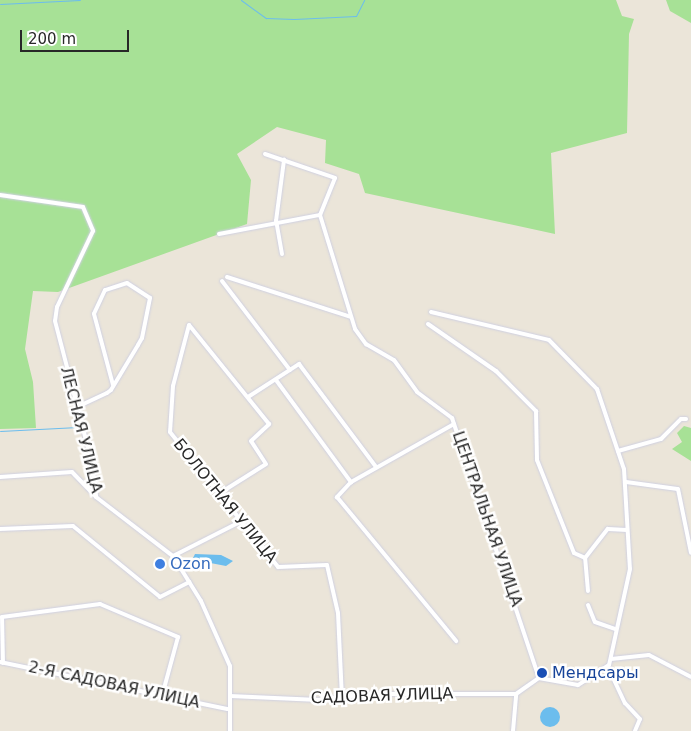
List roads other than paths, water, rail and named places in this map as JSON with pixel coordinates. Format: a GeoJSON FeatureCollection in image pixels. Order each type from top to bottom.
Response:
{"type":"FeatureCollection","features":[{"type":"Feature","properties":{"kind":"street"},"geometry":{"type":"LineString","coordinates":[[265,154],[333,176],[320,215],[351,317]]}},
{"type":"Feature","properties":{"kind":"street"},"geometry":{"type":"LineString","coordinates":[[282,254],[276,221],[284,160]]}},
{"type":"Feature","properties":{"kind":"street","name":"ЛЕСНАЯ УЛИЦА"},"geometry":{"type":"LineString","coordinates":[[0,195],[83,207],[93,231],[57,307],[55,321],[96,497],[173,556],[190,582],[230,666],[230,696]]}},
{"type":"Feature","properties":{"kind":"street"},"geometry":{"type":"LineString","coordinates":[[220,234],[276,221],[320,215]]}},
{"type":"Feature","properties":{"kind":"street"},"geometry":{"type":"LineString","coordinates":[[227,276],[351,317]]}},
{"type":"Feature","properties":{"kind":"street"},"geometry":{"type":"LineString","coordinates":[[222,281],[290,370]]}},
{"type":"Feature","properties":{"kind":"street"},"geometry":{"type":"LineString","coordinates":[[76,407],[104,396],[113,385],[142,338],[151,304],[147,294],[119,282],[105,290],[94,321],[113,385]]}},
{"type":"Feature","properties":{"kind":"street"},"geometry":{"type":"LineString","coordinates":[[431,312],[552,343],[597,388],[626,482],[629,584],[615,630],[608,667],[624,703],[640,719],[635,731]]}},
{"type":"Feature","properties":{"kind":"street","name":"ЦЕНТРАЛЬНАЯ УЛИЦА"},"geometry":{"type":"LineString","coordinates":[[351,317],[366,344],[394,360],[417,392],[447,410],[454,424],[540,676]]}},
{"type":"Feature","properties":{"kind":"street"},"geometry":{"type":"LineString","coordinates":[[428,324],[496,371],[536,411],[540,470],[574,553],[585,558]]}},
{"type":"Feature","properties":{"kind":"street","name":"БОЛОТНАЯ УЛИЦА"},"geometry":{"type":"LineString","coordinates":[[248,397],[189,325],[174,386],[170,432],[220,493],[240,522],[278,567],[327,565],[338,613],[342,698]]}},
{"type":"Feature","properties":{"kind":"street"},"geometry":{"type":"LineString","coordinates":[[220,493],[266,464],[251,441],[269,424],[248,397],[299,364],[376,467]]}},
{"type":"Feature","properties":{"kind":"street"},"geometry":{"type":"LineString","coordinates":[[276,380],[352,482]]}},
{"type":"Feature","properties":{"kind":"street"},"geometry":{"type":"LineString","coordinates":[[618,451],[661,439],[681,419],[686,419]]}},
{"type":"Feature","properties":{"kind":"street"},"geometry":{"type":"LineString","coordinates":[[454,424],[376,467],[352,482],[338,494],[340,503],[456,641]]}},
{"type":"Feature","properties":{"kind":"street"},"geometry":{"type":"LineString","coordinates":[[0,477],[72,472],[96,497]]}},
{"type":"Feature","properties":{"kind":"street"},"geometry":{"type":"LineString","coordinates":[[626,482],[678,489],[691,553]]}},
{"type":"Feature","properties":{"kind":"street"},"geometry":{"type":"LineString","coordinates":[[173,556],[240,522]]}},
{"type":"Feature","properties":{"kind":"street"},"geometry":{"type":"LineString","coordinates":[[0,529],[73,526],[87,533],[160,597],[190,582]]}},
{"type":"Feature","properties":{"kind":"street"},"geometry":{"type":"LineString","coordinates":[[588,591],[585,558],[608,529],[627,530]]}},
{"type":"Feature","properties":{"kind":"street"},"geometry":{"type":"LineString","coordinates":[[2,662],[2,617],[100,604],[178,637],[162,696]]}},
{"type":"Feature","properties":{"kind":"street"},"geometry":{"type":"LineString","coordinates":[[588,605],[595,622],[615,630]]}},
{"type":"Feature","properties":{"kind":"street"},"geometry":{"type":"LineString","coordinates":[[610,659],[649,655],[691,677]]}},
{"type":"Feature","properties":{"kind":"street","name":"2-Я САДОВАЯ УЛИЦА"},"geometry":{"type":"LineString","coordinates":[[2,662],[227,709]]}},
{"type":"Feature","properties":{"kind":"street"},"geometry":{"type":"LineString","coordinates":[[513,731],[516,694],[540,676],[578,685],[608,667]]}},
{"type":"Feature","properties":{"kind":"street","name":"САДОВАЯ УЛИЦА"},"geometry":{"type":"LineString","coordinates":[[230,696],[342,698],[368,694],[516,694]]}},
{"type":"Feature","properties":{"kind":"street"},"geometry":{"type":"LineString","coordinates":[[230,696],[227,709],[230,731]]}},
{"type":"Feature","properties":{"kind":"water"},"geometry":{"type":"Polygon","coordinates":[[[195,554],[221,555],[233,561],[226,566],[200,561],[193,558],[195,554]]]}},
{"type":"Feature","properties":{"kind":"water"},"geometry":{"type":"Polygon","coordinates":[[[550,707],[557,710],[560,717],[557,724],[550,727],[543,724],[540,717],[543,710],[550,707]]]}},
{"type":"Feature","properties":{"kind":"waterway"},"geometry":{"type":"LineString","coordinates":[[0,4],[80,0]]}},
{"type":"Feature","properties":{"kind":"waterway"},"geometry":{"type":"LineString","coordinates":[[241,0],[266,18],[294,19],[356,16],[364,0]]}},
{"type":"Feature","properties":{"kind":"waterway"},"geometry":{"type":"LineString","coordinates":[[0,431],[78,427]]}},
{"type":"Feature","properties":{"kind":"place","name":"Ozon"},"geometry":{"type":"Point","coordinates":[160,564]}},
{"type":"Feature","properties":{"kind":"place","name":"Мендсары"},"geometry":{"type":"Point","coordinates":[542,673]}}]}
